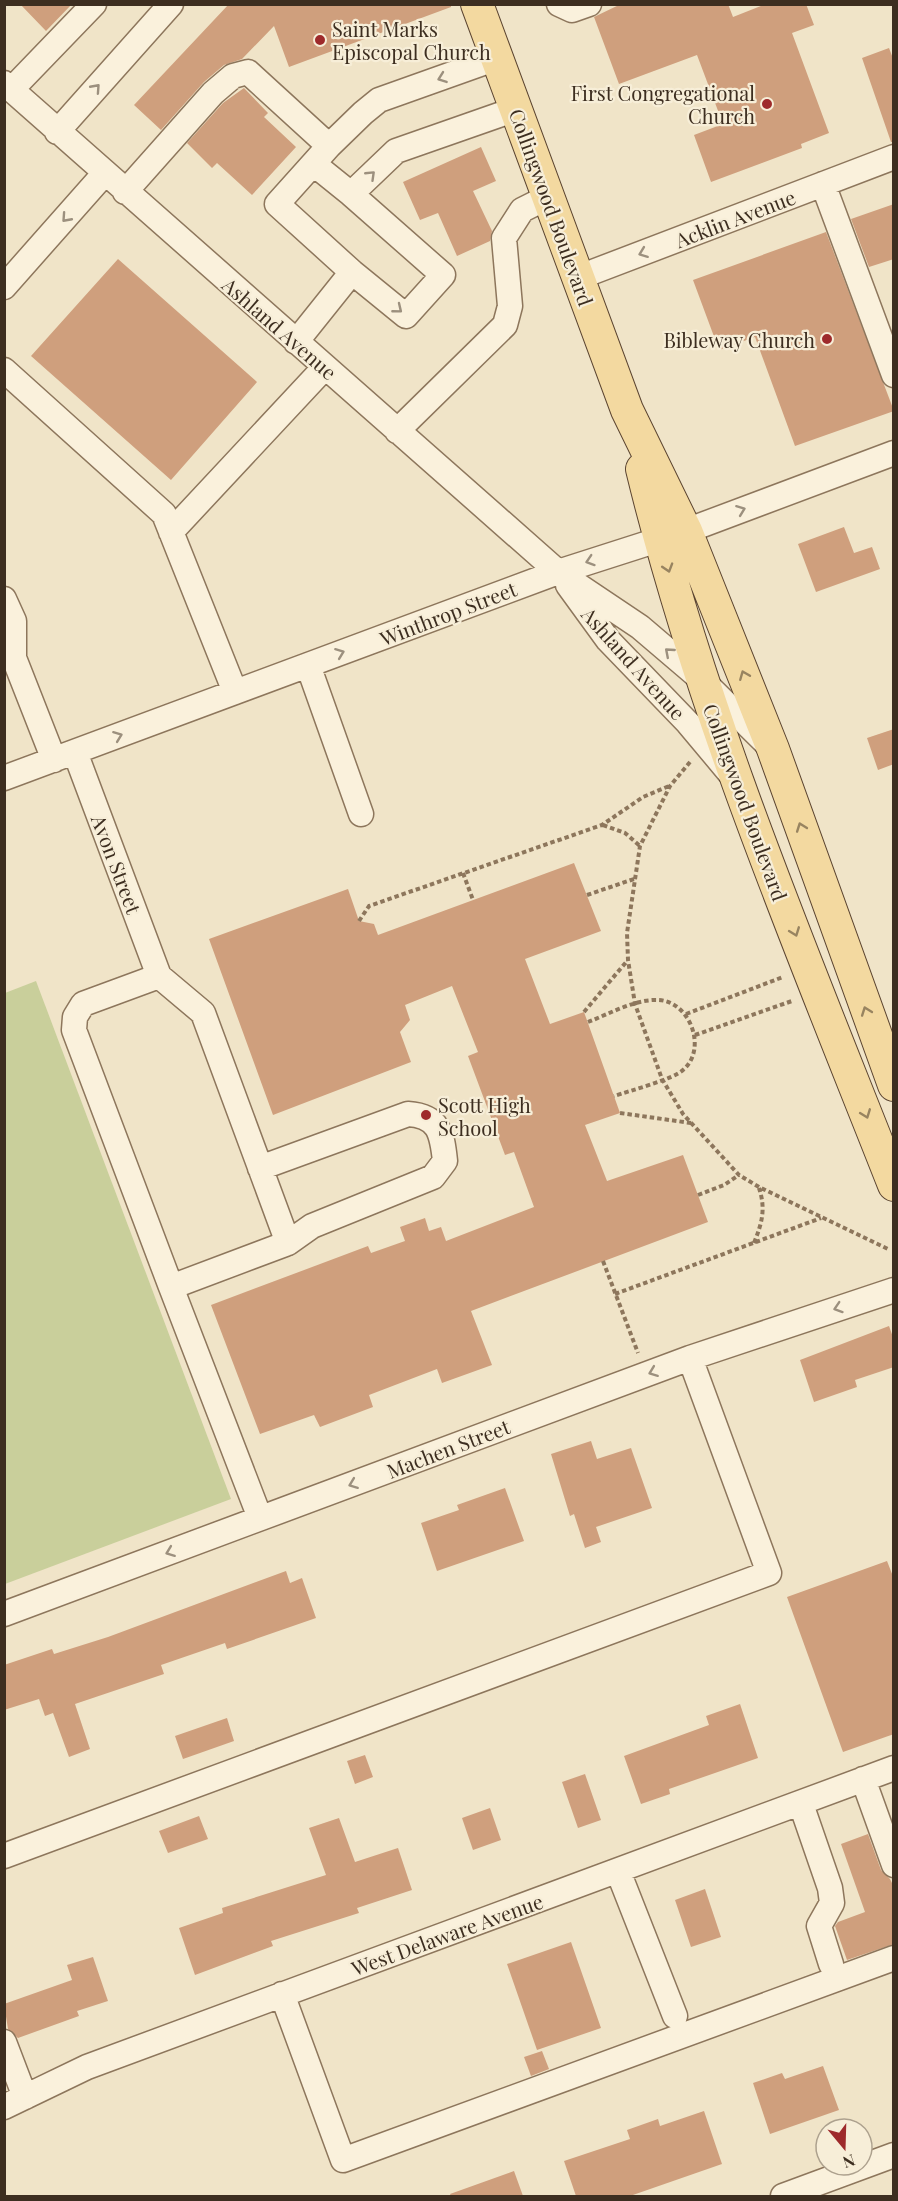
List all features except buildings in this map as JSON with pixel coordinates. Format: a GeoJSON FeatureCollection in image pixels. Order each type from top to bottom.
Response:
{"type":"FeatureCollection","features":[{"type":"Feature","properties":{"kind":"main road","name":"Collingwood Boulevard"},"geometry":{"type":"LineString","coordinates":[[477,4],[673,535],[773,749],[886,1046],[894,1085]]}},
{"type":"Feature","properties":{"kind":"main road","name":"Collingwood Boulevard"},"geometry":{"type":"LineString","coordinates":[[673,535],[701,679],[736,780],[894,1185]]}},
{"type":"Feature","properties":{"kind":"main road"},"geometry":{"type":"LineString","coordinates":[[838,1044],[886,1046]]}},
{"type":"Feature","properties":{"kind":"street"},"geometry":{"type":"LineString","coordinates":[[8,86],[94,4]]}},
{"type":"Feature","properties":{"kind":"street"},"geometry":{"type":"LineString","coordinates":[[57,132],[171,4]]}},
{"type":"Feature","properties":{"kind":"street"},"geometry":{"type":"LineString","coordinates":[[559,4],[572,10],[589,4]]}},
{"type":"Feature","properties":{"kind":"street"},"geometry":{"type":"LineString","coordinates":[[124,192],[213,93],[233,76],[248,72],[322,155],[351,194],[443,275],[406,316],[352,272],[277,204],[322,155],[363,113],[380,100],[497,58]]}},
{"type":"Feature","properties":{"kind":"street","name":"Ashland Avenue"},"geometry":{"type":"LineString","coordinates":[[8,86],[124,192],[558,572],[640,627],[701,679],[773,749]]}},
{"type":"Feature","properties":{"kind":"street"},"geometry":{"type":"LineString","coordinates":[[351,194],[396,151],[516,109]]}},
{"type":"Feature","properties":{"kind":"street","name":"Acklin Avenue"},"geometry":{"type":"LineString","coordinates":[[577,278],[894,157]]}},
{"type":"Feature","properties":{"kind":"street"},"geometry":{"type":"LineString","coordinates":[[4,287],[104,174]]}},
{"type":"Feature","properties":{"kind":"street"},"geometry":{"type":"LineString","coordinates":[[823,184],[894,375]]}},
{"type":"Feature","properties":{"kind":"street"},"geometry":{"type":"LineString","coordinates":[[397,431],[505,325],[510,306],[504,238],[522,210],[548,197]]}},
{"type":"Feature","properties":{"kind":"street"},"geometry":{"type":"LineString","coordinates":[[296,342],[352,272]]}},
{"type":"Feature","properties":{"kind":"street"},"geometry":{"type":"LineString","coordinates":[[171,532],[325,367]]}},
{"type":"Feature","properties":{"kind":"street"},"geometry":{"type":"LineString","coordinates":[[4,370],[164,514],[235,692]]}},
{"type":"Feature","properties":{"kind":"street","name":"Winthrop Street"},"geometry":{"type":"LineString","coordinates":[[4,778],[558,572],[673,535],[894,453]]}},
{"type":"Feature","properties":{"kind":"street","name":"Ashland Avenue"},"geometry":{"type":"LineString","coordinates":[[558,572],[608,640],[688,723],[736,780]]}},
{"type":"Feature","properties":{"kind":"street","name":"Avon Street"},"geometry":{"type":"LineString","coordinates":[[4,599],[14,621],[14,658],[64,756],[159,976]]}},
{"type":"Feature","properties":{"kind":"street"},"geometry":{"type":"LineString","coordinates":[[308,665],[361,814]]}},
{"type":"Feature","properties":{"kind":"street"},"geometry":{"type":"LineString","coordinates":[[260,1518],[74,1030],[75,1017],[82,1004],[159,976],[203,1013],[288,1243]]}},
{"type":"Feature","properties":{"kind":"street"},"geometry":{"type":"LineString","coordinates":[[171,1287],[288,1243],[312,1226],[433,1176],[445,1161],[443,1143],[434,1121],[423,1115],[408,1114],[260,1168]]}},
{"type":"Feature","properties":{"kind":"street","name":"Machen Street"},"geometry":{"type":"LineString","coordinates":[[4,1614],[690,1358],[894,1290]]}},
{"type":"Feature","properties":{"kind":"street"},"geometry":{"type":"LineString","coordinates":[[4,1856],[769,1573],[690,1358]]}},
{"type":"Feature","properties":{"kind":"street","name":"West Delaware Avenue"},"geometry":{"type":"LineString","coordinates":[[15,2102],[87,2067],[894,1768]]}},
{"type":"Feature","properties":{"kind":"street"},"geometry":{"type":"LineString","coordinates":[[863,1779],[894,1865]]}},
{"type":"Feature","properties":{"kind":"street"},"geometry":{"type":"LineString","coordinates":[[801,1804],[830,1888],[832,1903],[819,1926],[831,1964]]}},
{"type":"Feature","properties":{"kind":"street"},"geometry":{"type":"LineString","coordinates":[[618,1871],[675,2016]]}},
{"type":"Feature","properties":{"kind":"street"},"geometry":{"type":"LineString","coordinates":[[282,1994],[343,2160],[894,1958]]}},
{"type":"Feature","properties":{"kind":"street"},"geometry":{"type":"LineString","coordinates":[[4,2042],[15,2102]]}},
{"type":"Feature","properties":{"kind":"street"},"geometry":{"type":"LineString","coordinates":[[783,2196],[894,2155]]}},
{"type":"Feature","properties":{"kind":"path"},"geometry":{"type":"LineString","coordinates":[[690,762],[670,786],[640,846],[627,933],[628,960],[635,1004],[662,1079],[683,1114],[739,1175],[759,1187],[888,1249]]}},
{"type":"Feature","properties":{"kind":"path"},"geometry":{"type":"LineString","coordinates":[[359,921],[369,906],[602,825],[643,797],[670,786]]}},
{"type":"Feature","properties":{"kind":"path"},"geometry":{"type":"LineString","coordinates":[[602,825],[625,833],[640,846]]}},
{"type":"Feature","properties":{"kind":"path"},"geometry":{"type":"LineString","coordinates":[[463,873],[473,900]]}},
{"type":"Feature","properties":{"kind":"path"},"geometry":{"type":"LineString","coordinates":[[587,895],[634,879]]}},
{"type":"Feature","properties":{"kind":"path"},"geometry":{"type":"LineString","coordinates":[[584,1012],[628,960]]}},
{"type":"Feature","properties":{"kind":"path"},"geometry":{"type":"LineString","coordinates":[[686,1014],[783,977]]}},
{"type":"Feature","properties":{"kind":"path"},"geometry":{"type":"LineString","coordinates":[[588,1022],[635,1004],[659,1000],[686,1014],[695,1035],[693,1056],[683,1071],[614,1096]]}},
{"type":"Feature","properties":{"kind":"path"},"geometry":{"type":"LineString","coordinates":[[695,1035],[792,1001]]}},
{"type":"Feature","properties":{"kind":"path"},"geometry":{"type":"LineString","coordinates":[[620,1113],[692,1123]]}},
{"type":"Feature","properties":{"kind":"path"},"geometry":{"type":"LineString","coordinates":[[698,1195],[724,1185],[739,1175]]}},
{"type":"Feature","properties":{"kind":"path"},"geometry":{"type":"LineString","coordinates":[[754,1243],[763,1219],[763,1201],[759,1187]]}},
{"type":"Feature","properties":{"kind":"path"},"geometry":{"type":"LineString","coordinates":[[615,1294],[822,1218]]}},
{"type":"Feature","properties":{"kind":"path"},"geometry":{"type":"LineString","coordinates":[[603,1261],[638,1354]]}},
{"type":"Feature","properties":{"kind":"green space"},"geometry":{"type":"Polygon","coordinates":[[[36,981],[231,1499],[5,1584],[5,993],[36,981]]]}},
{"type":"Feature","properties":{"kind":"place","name":"Saint Marks Episcopal Church"},"geometry":{"type":"Point","coordinates":[320,40]}},
{"type":"Feature","properties":{"kind":"place","name":"First Congregational Church"},"geometry":{"type":"Point","coordinates":[767,104]}},
{"type":"Feature","properties":{"kind":"place","name":"Bibleway Church"},"geometry":{"type":"Point","coordinates":[827,339]}},
{"type":"Feature","properties":{"kind":"place","name":"Scott High School"},"geometry":{"type":"Point","coordinates":[426,1115]}}]}
